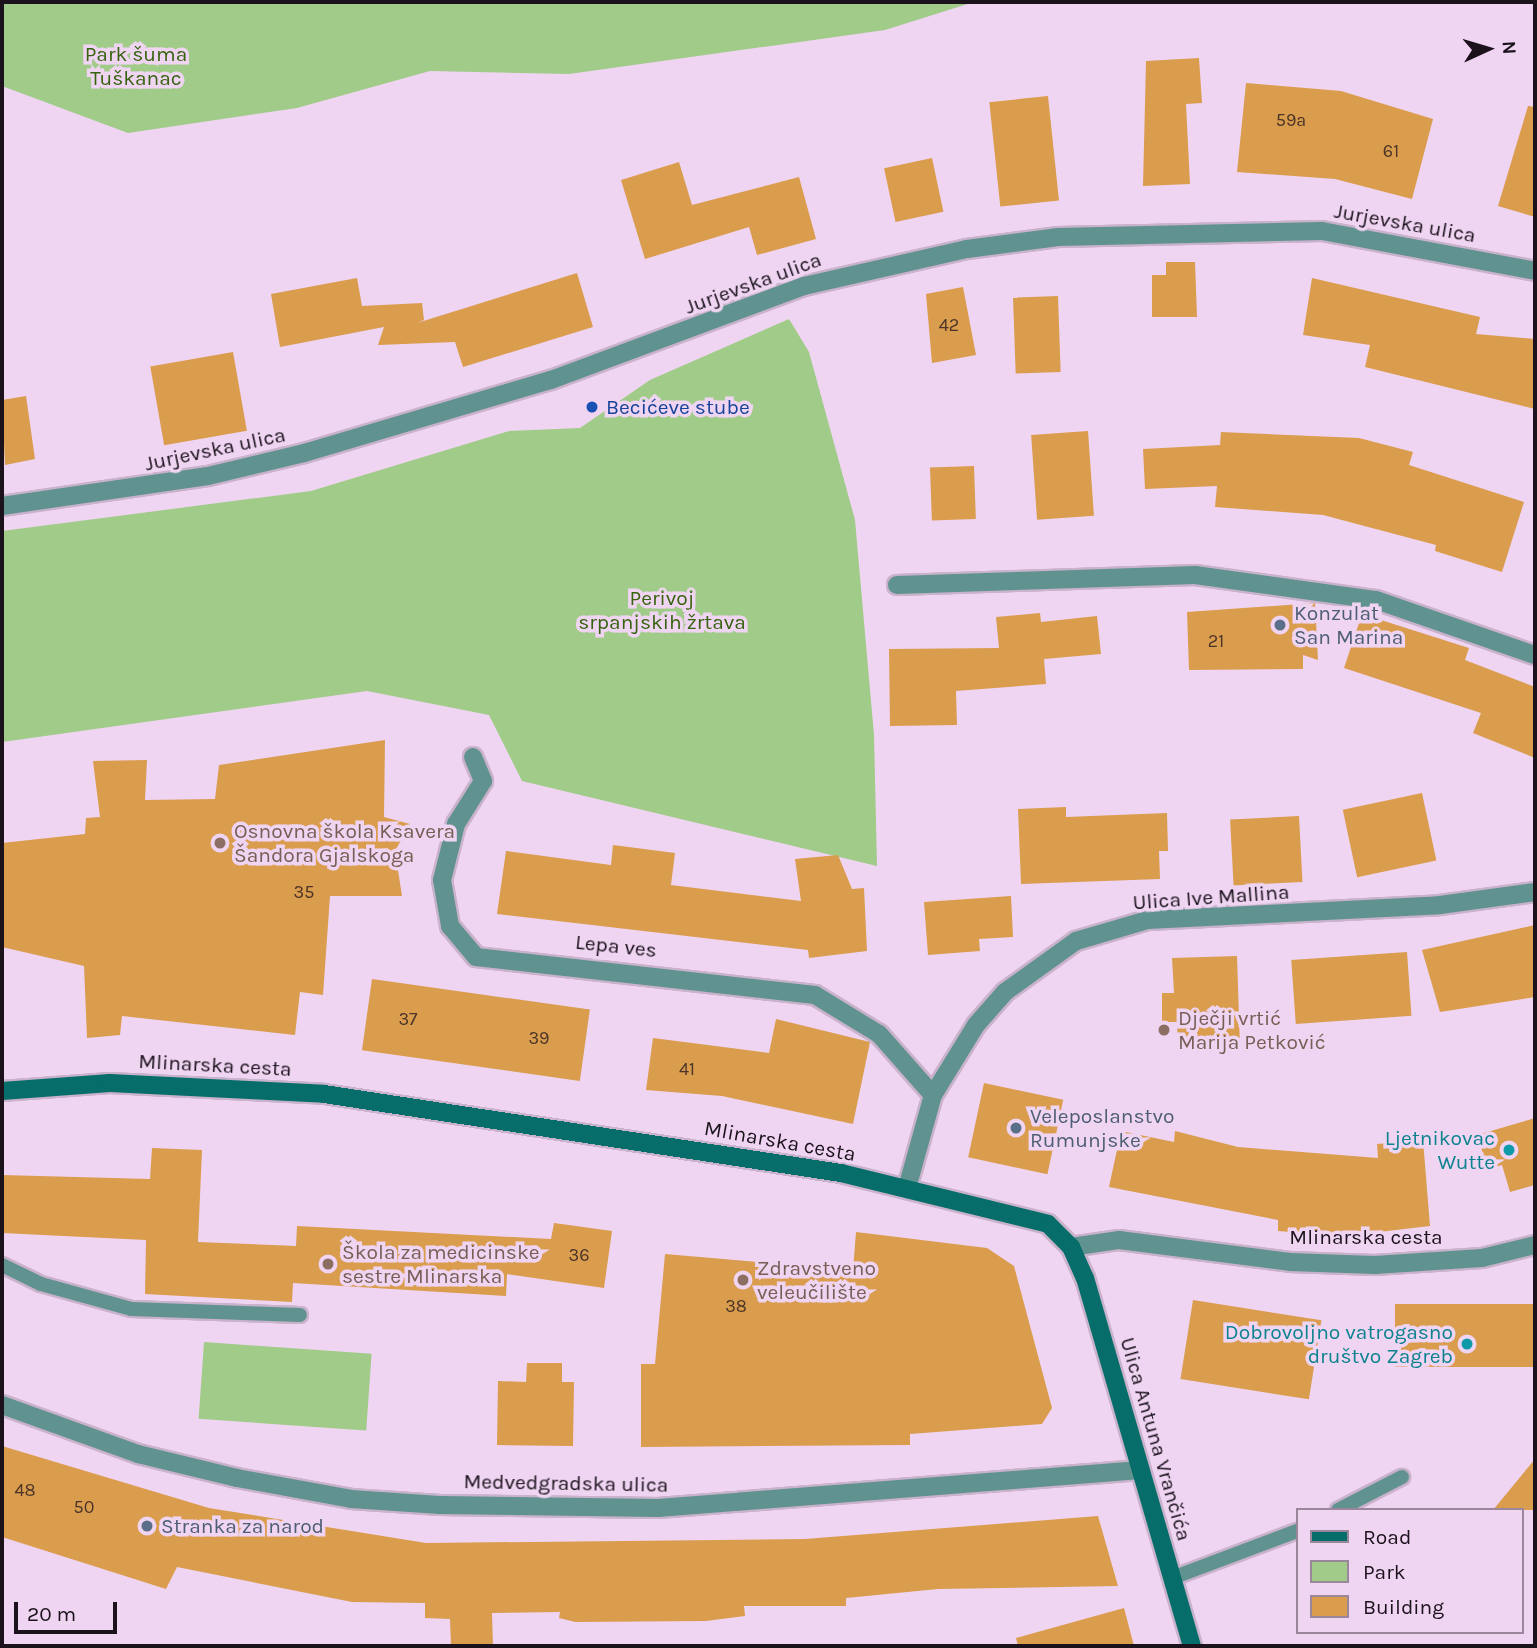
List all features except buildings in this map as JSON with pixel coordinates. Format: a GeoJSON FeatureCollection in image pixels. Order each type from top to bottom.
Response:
{"type":"FeatureCollection","features":[{"type":"Feature","properties":{"kind":"main road","name":"Mlinarska cesta"},"geometry":{"type":"LineString","coordinates":[[2,1091],[110,1083],[324,1094],[664,1144],[907,1188],[1034,1218],[1071,1247]]}},
{"type":"Feature","properties":{"kind":"main road","name":"Ulica Antuna Vrančića"},"geometry":{"type":"LineString","coordinates":[[1071,1247],[1141,1470],[1192,1646]]}},
{"type":"Feature","properties":{"kind":"street","name":"Jurjevska ulica"},"geometry":{"type":"LineString","coordinates":[[2,506],[208,476],[304,453],[551,380],[804,286],[967,249],[1058,237],[1322,232],[1535,271]]}},
{"type":"Feature","properties":{"kind":"street"},"geometry":{"type":"LineString","coordinates":[[897,585],[1195,575],[1376,600],[1535,655]]}},
{"type":"Feature","properties":{"kind":"street","name":"Lepa ves"},"geometry":{"type":"LineString","coordinates":[[473,757],[483,781],[456,824],[442,880],[450,926],[476,957],[815,995],[879,1034],[933,1095]]}},
{"type":"Feature","properties":{"kind":"street","name":"Ulica Ive Mallina"},"geometry":{"type":"LineString","coordinates":[[907,1188],[933,1095],[976,1025],[1005,992],[1087,938],[1148,920],[1440,905],[1535,892]]}},
{"type":"Feature","properties":{"kind":"street","name":"Mlinarska cesta"},"geometry":{"type":"LineString","coordinates":[[1071,1247],[1119,1240],[1290,1262],[1375,1265],[1482,1258],[1535,1245]]}},
{"type":"Feature","properties":{"kind":"street","name":"Medvedgradska ulica"},"geometry":{"type":"LineString","coordinates":[[2,1405],[138,1454],[237,1478],[351,1499],[440,1505],[657,1508],[1141,1470]]}},
{"type":"Feature","properties":{"kind":"lane"},"geometry":{"type":"LineString","coordinates":[[2,1265],[41,1284],[131,1309],[300,1315]]}},
{"type":"Feature","properties":{"kind":"lane"},"geometry":{"type":"LineString","coordinates":[[1342,1508],[1402,1477]]}},
{"type":"Feature","properties":{"kind":"lane"},"geometry":{"type":"LineString","coordinates":[[1172,1578],[1296,1531]]}},
{"type":"Feature","properties":{"kind":"green space","name":"Park šuma Tuškanac"},"geometry":{"type":"Polygon","coordinates":[[[2,2],[974,2],[885,30],[569,74],[430,71],[297,108],[128,133],[2,86],[2,2]]]}},
{"type":"Feature","properties":{"kind":"green space","name":"Perivoj srpanjskih žrtava"},"geometry":{"type":"Polygon","coordinates":[[[789,319],[809,352],[855,520],[874,735],[877,866],[522,781],[489,715],[367,691],[2,742],[2,531],[311,491],[509,431],[580,428],[650,380],[789,319]]]}},
{"type":"Feature","properties":{"kind":"green space"},"geometry":{"type":"Polygon","coordinates":[[[204,1342],[372,1354],[366,1431],[199,1419],[204,1342]]]}},
{"type":"Feature","properties":{"kind":"place","name":"Becićeve stube"},"geometry":{"type":"Point","coordinates":[592,407]}},
{"type":"Feature","properties":{"kind":"place","name":"Konzulat San Marina"},"geometry":{"type":"Point","coordinates":[1280,625]}},
{"type":"Feature","properties":{"kind":"place","name":"Osnovna škola Ksavera Šandora Gjalskoga"},"geometry":{"type":"Point","coordinates":[220,843]}},
{"type":"Feature","properties":{"kind":"place","name":"Dječji vrtić Marija Petković"},"geometry":{"type":"Point","coordinates":[1164,1030]}},
{"type":"Feature","properties":{"kind":"place","name":"Veleposlanstvo Rumunjske"},"geometry":{"type":"Point","coordinates":[1016,1128]}},
{"type":"Feature","properties":{"kind":"place","name":"Ljetnikovac Wutte"},"geometry":{"type":"Point","coordinates":[1509,1150]}},
{"type":"Feature","properties":{"kind":"place","name":"Škola za medicinske sestre Mlinarska"},"geometry":{"type":"Point","coordinates":[328,1264]}},
{"type":"Feature","properties":{"kind":"place","name":"Zdravstveno veleučilište"},"geometry":{"type":"Point","coordinates":[743,1280]}},
{"type":"Feature","properties":{"kind":"place","name":"Dobrovoljno vatrogasno društvo Zagreb"},"geometry":{"type":"Point","coordinates":[1467,1344]}},
{"type":"Feature","properties":{"kind":"place","name":"Stranka za narod"},"geometry":{"type":"Point","coordinates":[147,1526]}}]}
